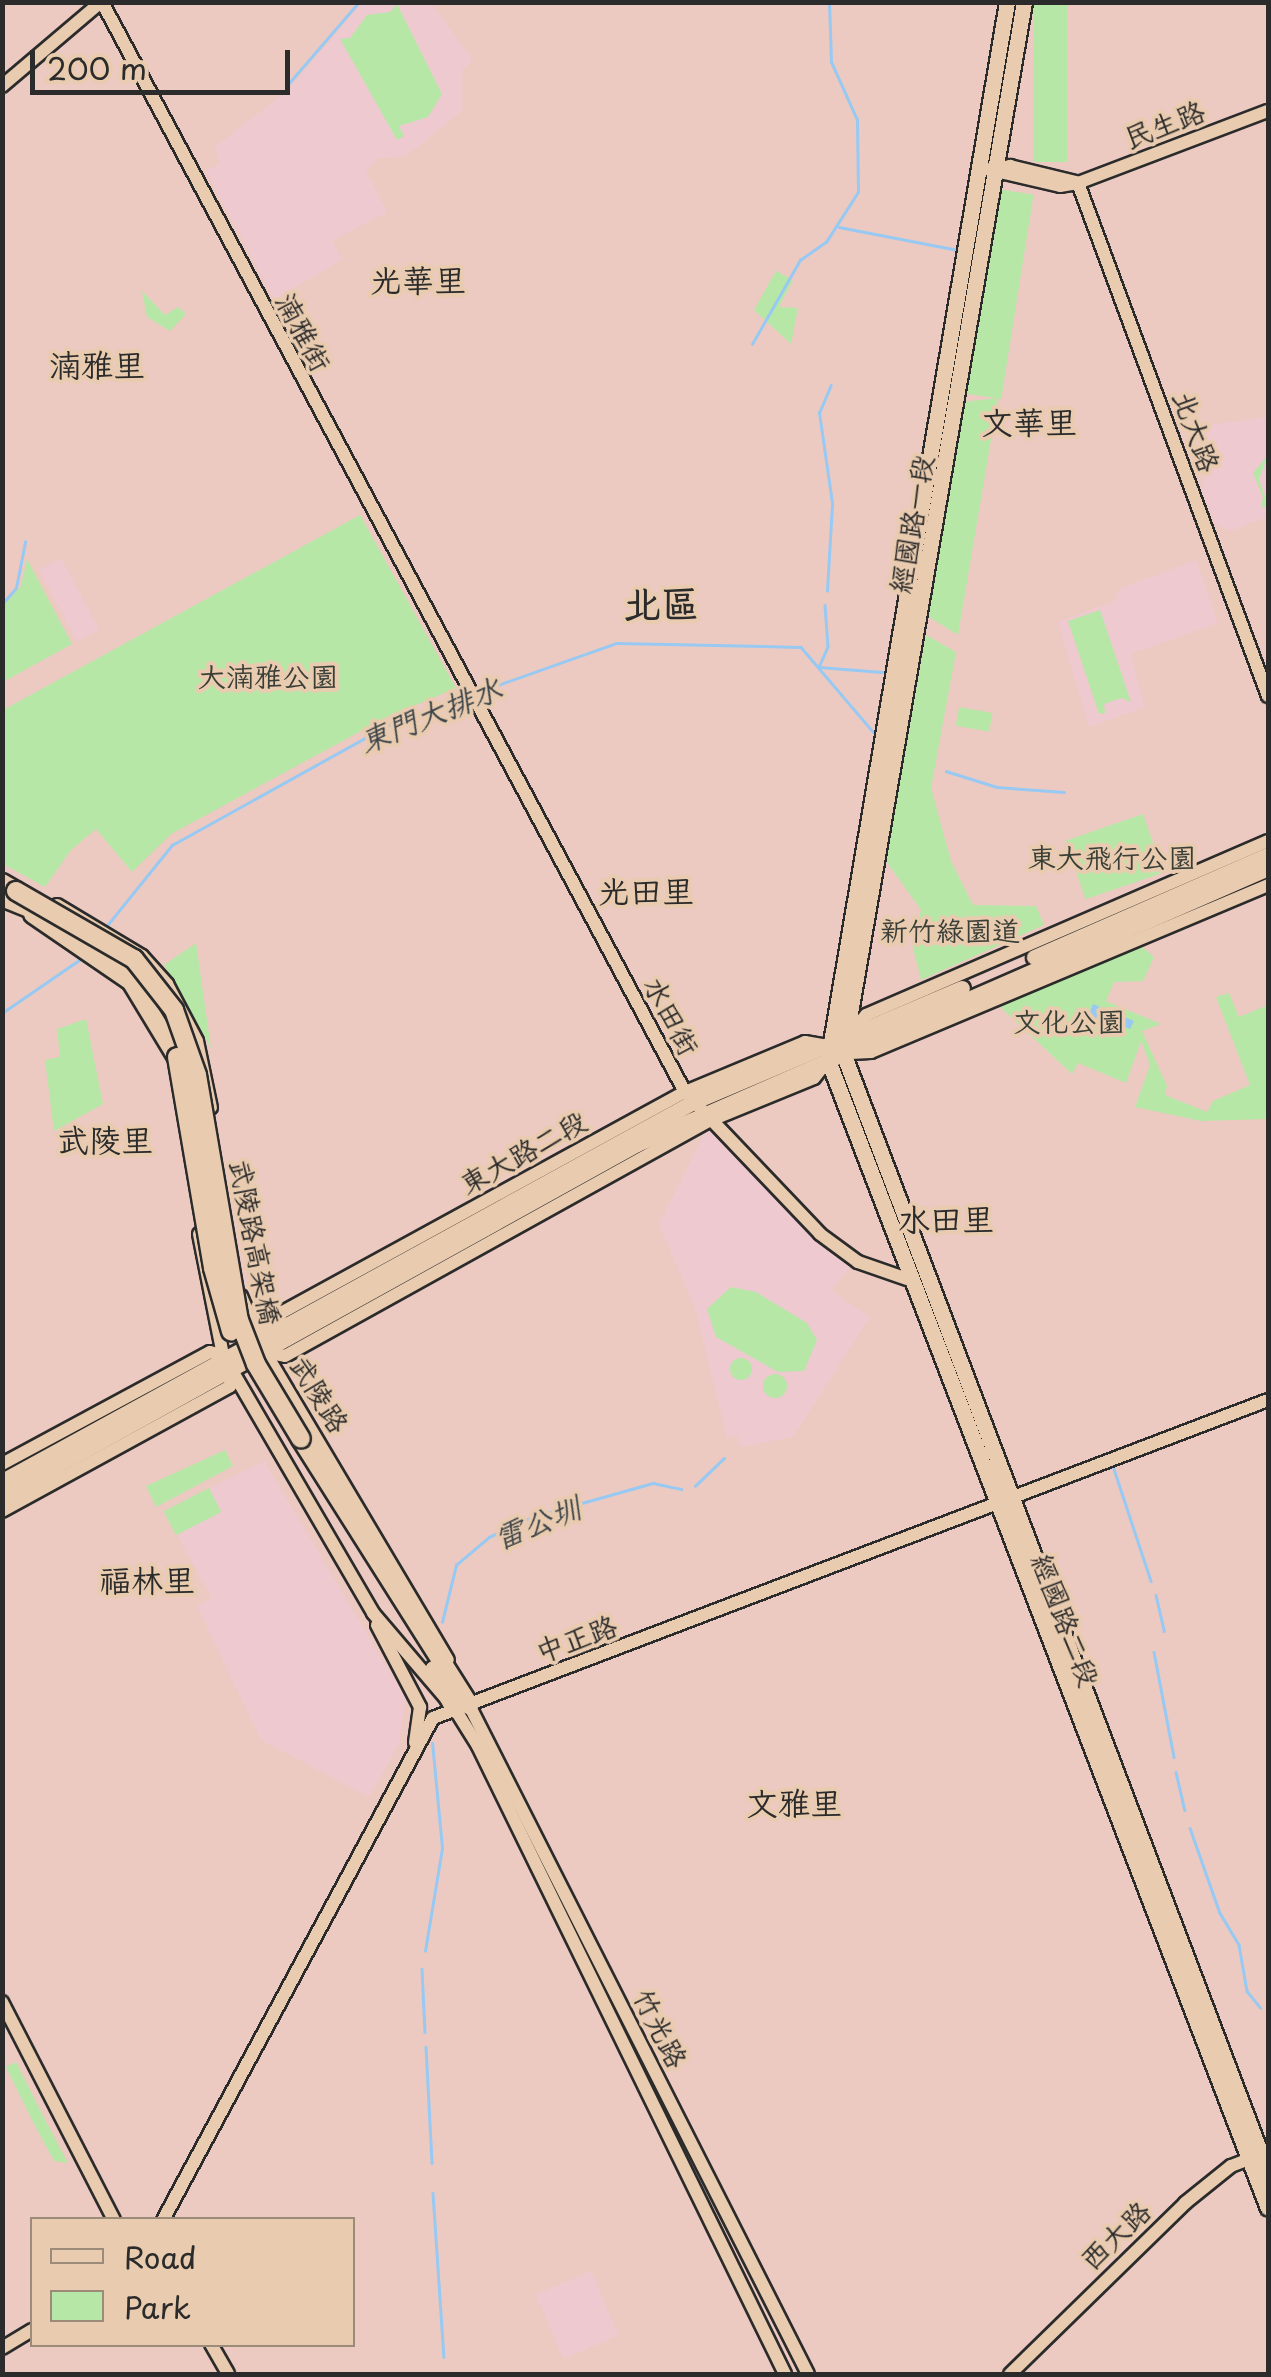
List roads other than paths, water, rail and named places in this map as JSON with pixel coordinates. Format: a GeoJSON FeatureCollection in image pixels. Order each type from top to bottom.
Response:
{"type":"FeatureCollection","features":[{"type":"Feature","properties":{"kind":"highway"},"geometry":{"type":"LineString","coordinates":[[10,896],[122,960],[162,1006],[181,1045],[204,1169],[196,1214]]}},
{"type":"Feature","properties":{"kind":"highway","name":"武陵路高架橋"},"geometry":{"type":"LineString","coordinates":[[10,896],[134,960],[174,1010],[197,1075],[239,1320],[298,1441],[462,1707]]}},
{"type":"Feature","properties":{"kind":"highway"},"geometry":{"type":"LineString","coordinates":[[204,1169],[225,1201]]}},
{"type":"Feature","properties":{"kind":"main road","name":"經國路一段"},"geometry":{"type":"LineString","coordinates":[[836,1049],[902,737],[988,168],[1007,2]]}},
{"type":"Feature","properties":{"kind":"main road","name":"經國路一段"},"geometry":{"type":"LineString","coordinates":[[836,1049],[884,732],[988,168],[1024,2]]}},
{"type":"Feature","properties":{"kind":"main road","name":"東大路二段"},"geometry":{"type":"LineString","coordinates":[[836,1049],[1268,854]]}},
{"type":"Feature","properties":{"kind":"main road","name":"東大路二段"},"geometry":{"type":"LineString","coordinates":[[2,1496],[227,1362],[259,1335],[697,1107],[1268,868]]}},
{"type":"Feature","properties":{"kind":"main road","name":"經國路二段"},"geometry":{"type":"LineString","coordinates":[[836,1049],[907,1279],[994,1505],[1268,2172]]}},
{"type":"Feature","properties":{"kind":"main road","name":"經國路二段"},"geometry":{"type":"LineString","coordinates":[[836,1049],[1013,1500],[1260,2155],[1268,2208]]}},
{"type":"Feature","properties":{"kind":"main road","name":"東大路二段"},"geometry":{"type":"LineString","coordinates":[[2,1481],[227,1362],[265,1352],[697,1107]]}},
{"type":"Feature","properties":{"kind":"street"},"geometry":{"type":"LineString","coordinates":[[2,86],[101,2]]}},
{"type":"Feature","properties":{"kind":"street","name":"湳雅街"},"geometry":{"type":"LineString","coordinates":[[101,2],[476,704]]}},
{"type":"Feature","properties":{"kind":"street","name":"民生路"},"geometry":{"type":"LineString","coordinates":[[1078,184],[1268,111]]}},
{"type":"Feature","properties":{"kind":"street"},"geometry":{"type":"LineString","coordinates":[[988,168],[1010,166],[1078,184]]}},
{"type":"Feature","properties":{"kind":"street","name":"北大路"},"geometry":{"type":"LineString","coordinates":[[1078,184],[1268,696]]}},
{"type":"Feature","properties":{"kind":"street","name":"水田街"},"geometry":{"type":"LineString","coordinates":[[476,704],[697,1107],[820,1234],[858,1262],[907,1279]]}},
{"type":"Feature","properties":{"kind":"street","name":"東大路二段"},"geometry":{"type":"LineString","coordinates":[[697,1107],[814,1078],[866,1015],[1268,841]]}},
{"type":"Feature","properties":{"kind":"street"},"geometry":{"type":"LineString","coordinates":[[2,875],[76,930],[97,959],[136,998],[166,1049],[227,1362],[373,1613],[420,1707],[414,1752]]}},
{"type":"Feature","properties":{"kind":"street","name":"東大路二段"},"geometry":{"type":"LineString","coordinates":[[836,1049],[871,1052],[1268,885]]}},
{"type":"Feature","properties":{"kind":"street"},"geometry":{"type":"LineString","coordinates":[[10,896],[76,930]]}},
{"type":"Feature","properties":{"kind":"street"},"geometry":{"type":"LineString","coordinates":[[10,896],[76,930]]}},
{"type":"Feature","properties":{"kind":"street","name":"武陵路"},"geometry":{"type":"LineString","coordinates":[[76,930],[142,956],[177,999],[198,1041],[243,1305],[265,1352],[440,1642],[462,1707]]}},
{"type":"Feature","properties":{"kind":"street","name":"東大路二段"},"geometry":{"type":"LineString","coordinates":[[2,1464],[210,1352],[227,1362],[230,1386],[2,1510]]}},
{"type":"Feature","properties":{"kind":"street","name":"中正路"},"geometry":{"type":"LineString","coordinates":[[165,2217],[433,1718],[1268,1400]]}},
{"type":"Feature","properties":{"kind":"street"},"geometry":{"type":"LineString","coordinates":[[373,1613],[462,1707]]}},
{"type":"Feature","properties":{"kind":"street","name":"竹光路"},"geometry":{"type":"LineString","coordinates":[[462,1707],[785,2374]]}},
{"type":"Feature","properties":{"kind":"street","name":"竹光路"},"geometry":{"type":"LineString","coordinates":[[462,1707],[808,2374]]}},
{"type":"Feature","properties":{"kind":"street"},"geometry":{"type":"LineString","coordinates":[[2,2002],[112,2217]]}},
{"type":"Feature","properties":{"kind":"street","name":"西大路"},"geometry":{"type":"LineString","coordinates":[[1010,2374],[1139,2244],[1216,2177],[1260,2155]]}},
{"type":"Feature","properties":{"kind":"street"},"geometry":{"type":"LineString","coordinates":[[2,2348],[30,2331]]}},
{"type":"Feature","properties":{"kind":"street"},"geometry":{"type":"LineString","coordinates":[[212,2347],[228,2374]]}},
{"type":"Feature","properties":{"kind":"water"},"geometry":{"type":"Polygon","coordinates":[[[1093,1004],[1134,1021],[1130,1029],[1098,1016],[1092,1030],[1084,1026],[1093,1004]]]}},
{"type":"Feature","properties":{"kind":"waterway"},"geometry":{"type":"LineString","coordinates":[[289,83],[359,2]]}},
{"type":"Feature","properties":{"kind":"waterway"},"geometry":{"type":"LineString","coordinates":[[752,344],[800,260],[826,242],[858,192],[857,120],[831,62],[829,2]]}},
{"type":"Feature","properties":{"kind":"waterway"},"geometry":{"type":"LineString","coordinates":[[839,227],[959,250]]}},
{"type":"Feature","properties":{"kind":"waterway"},"geometry":{"type":"LineString","coordinates":[[827,591],[832,503],[819,413],[831,385]]}},
{"type":"Feature","properties":{"kind":"waterway"},"geometry":{"type":"LineString","coordinates":[[2,604],[16,588],[25,542]]}},
{"type":"Feature","properties":{"kind":"waterway","name":"東門大排水"},"geometry":{"type":"LineString","coordinates":[[825,605],[828,647],[819,667],[882,672]]}},
{"type":"Feature","properties":{"kind":"waterway","name":"東門大排水"},"geometry":{"type":"LineString","coordinates":[[478,692],[616,643],[801,647],[875,734]]}},
{"type":"Feature","properties":{"kind":"waterway","name":"東門大排水"},"geometry":{"type":"LineString","coordinates":[[105,928],[172,845],[390,724],[466,697]]}},
{"type":"Feature","properties":{"kind":"waterway","name":"東門大排水"},"geometry":{"type":"LineString","coordinates":[[946,771],[997,787],[1064,792]]}},
{"type":"Feature","properties":{"kind":"waterway","name":"東門大排水"},"geometry":{"type":"LineString","coordinates":[[2,1013],[82,958]]}},
{"type":"Feature","properties":{"kind":"waterway","name":"雷公圳"},"geometry":{"type":"LineString","coordinates":[[695,1486],[724,1458]]}},
{"type":"Feature","properties":{"kind":"waterway"},"geometry":{"type":"LineString","coordinates":[[1113,1466],[1151,1581]]}},
{"type":"Feature","properties":{"kind":"waterway","name":"雷公圳"},"geometry":{"type":"LineString","coordinates":[[442,1622],[456,1565],[489,1537],[532,1517],[653,1483],[681,1489]]}},
{"type":"Feature","properties":{"kind":"waterway"},"geometry":{"type":"LineString","coordinates":[[1156,1595],[1164,1631]]}},
{"type":"Feature","properties":{"kind":"waterway"},"geometry":{"type":"LineString","coordinates":[[1154,1652],[1174,1757]]}},
{"type":"Feature","properties":{"kind":"waterway","name":"雷公圳"},"geometry":{"type":"LineString","coordinates":[[425,1951],[442,1848],[432,1743]]}},
{"type":"Feature","properties":{"kind":"waterway"},"geometry":{"type":"LineString","coordinates":[[1176,1772],[1185,1810]]}},
{"type":"Feature","properties":{"kind":"waterway"},"geometry":{"type":"LineString","coordinates":[[1190,1828],[1220,1913],[1239,1945],[1247,1991],[1260,2007]]}},
{"type":"Feature","properties":{"kind":"waterway","name":"雷公圳"},"geometry":{"type":"LineString","coordinates":[[422,1969],[425,2032]]}},
{"type":"Feature","properties":{"kind":"waterway","name":"雷公圳"},"geometry":{"type":"LineString","coordinates":[[426,2047],[432,2163]]}},
{"type":"Feature","properties":{"kind":"waterway","name":"雷公圳"},"geometry":{"type":"LineString","coordinates":[[433,2193],[444,2357]]}},
{"type":"Feature","properties":{"kind":"district","name":"光華里"},"geometry":{"type":"Point","coordinates":[418,279]}},
{"type":"Feature","properties":{"kind":"district","name":"湳雅里"},"geometry":{"type":"Point","coordinates":[97,364]}},
{"type":"Feature","properties":{"kind":"district","name":"文華里"},"geometry":{"type":"Point","coordinates":[1029,421]}},
{"type":"Feature","properties":{"kind":"district","name":"北區"},"geometry":{"type":"Point","coordinates":[661,603]}},
{"type":"Feature","properties":{"kind":"district","name":"光田里"},"geometry":{"type":"Point","coordinates":[646,890]}},
{"type":"Feature","properties":{"kind":"district","name":"武陵里"},"geometry":{"type":"Point","coordinates":[105,1139]}},
{"type":"Feature","properties":{"kind":"district","name":"水田里"},"geometry":{"type":"Point","coordinates":[946,1218]}},
{"type":"Feature","properties":{"kind":"district","name":"福林里"},"geometry":{"type":"Point","coordinates":[147,1579]}},
{"type":"Feature","properties":{"kind":"district","name":"文雅里"},"geometry":{"type":"Point","coordinates":[794,1802]}},
{"type":"Feature","properties":{"kind":"park label","name":"大湳雅公園"},"geometry":{"type":"Point","coordinates":[268,676]}},
{"type":"Feature","properties":{"kind":"park label","name":"東大飛行公園"},"geometry":{"type":"Point","coordinates":[1112,857]}},
{"type":"Feature","properties":{"kind":"park label","name":"新竹綠園道"},"geometry":{"type":"Point","coordinates":[950,930]}},
{"type":"Feature","properties":{"kind":"park label","name":"文化公園"},"geometry":{"type":"Point","coordinates":[1069,1021]}}]}
